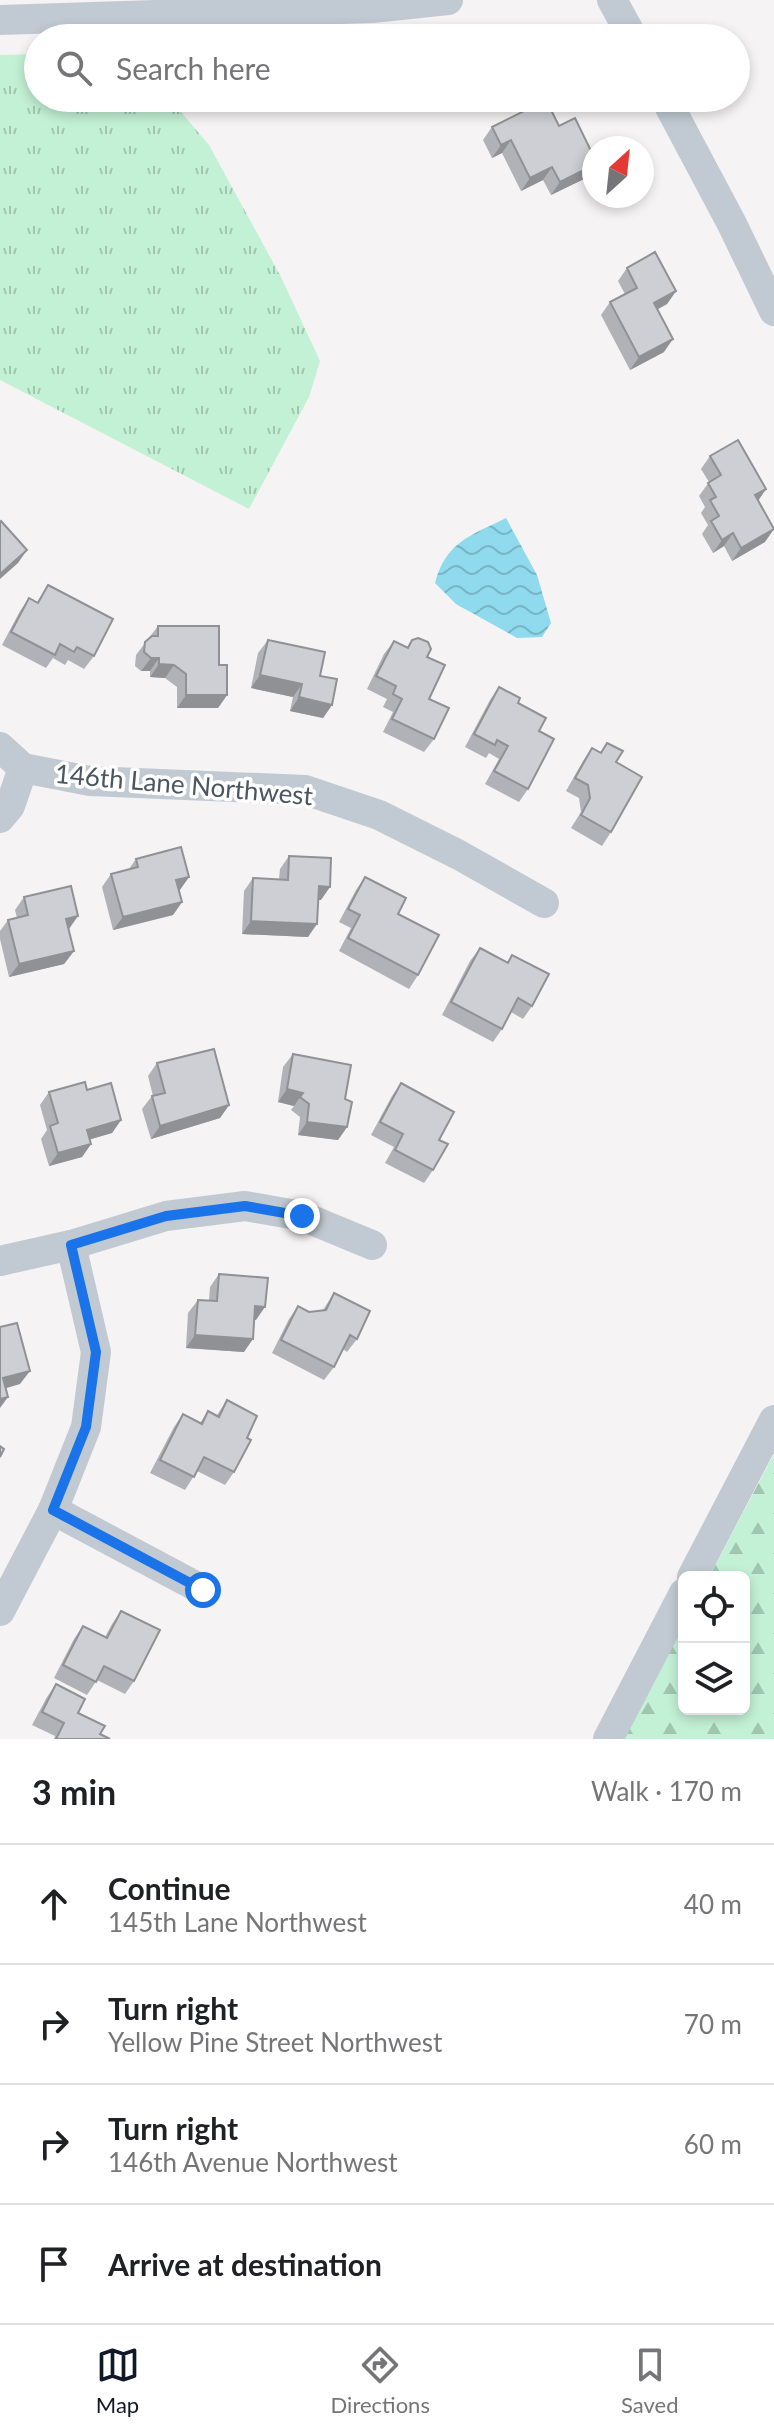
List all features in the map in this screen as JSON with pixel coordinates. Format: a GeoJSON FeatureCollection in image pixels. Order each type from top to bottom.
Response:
{"type":"FeatureCollection","features":[{"type":"Feature","properties":{"kind":"street"},"geometry":{"type":"LineString","coordinates":[[0,20],[372,8],[448,0]]}},
{"type":"Feature","properties":{"kind":"street"},"geometry":{"type":"LineString","coordinates":[[612,0],[625,24]]}},
{"type":"Feature","properties":{"kind":"street"},"geometry":{"type":"LineString","coordinates":[[672,112],[774,311]]}},
{"type":"Feature","properties":{"kind":"street","name":"146th Lane Northwest"},"geometry":{"type":"LineString","coordinates":[[0,747],[23,768],[90,781],[305,790],[379,815],[544,903]]}},
{"type":"Feature","properties":{"kind":"street"},"geometry":{"type":"LineString","coordinates":[[0,818],[10,806],[23,768]]}},
{"type":"Feature","properties":{"kind":"street"},"geometry":{"type":"LineString","coordinates":[[0,1261],[71,1245],[166,1216],[245,1206],[302,1216],[372,1245]]}},
{"type":"Feature","properties":{"kind":"street"},"geometry":{"type":"LineString","coordinates":[[0,1611],[53,1510],[86,1427],[96,1352],[71,1245]]}},
{"type":"Feature","properties":{"kind":"street"},"geometry":{"type":"LineString","coordinates":[[695,1571],[774,1420]]}},
{"type":"Feature","properties":{"kind":"street"},"geometry":{"type":"LineString","coordinates":[[53,1510],[203,1590]]}},
{"type":"Feature","properties":{"kind":"street"},"geometry":{"type":"LineString","coordinates":[[608,1739],[678,1605]]}},
{"type":"Feature","properties":{"kind":"green space"},"geometry":{"type":"Polygon","coordinates":[[[24,54],[24,112],[181,112],[209,145],[281,277],[320,361],[309,397],[249,509],[0,380],[0,55],[24,54]]]}},
{"type":"Feature","properties":{"kind":"green space"},"geometry":{"type":"Polygon","coordinates":[[[774,1454],[774,1739],[623,1739],[678,1635],[678,1715],[750,1715],[750,1571],[712,1571],[774,1454]]]}},
{"type":"Feature","properties":{"kind":"water"},"geometry":{"type":"Polygon","coordinates":[[[506,518],[537,575],[551,623],[542,637],[517,638],[456,604],[435,583],[453,549],[471,535],[506,518]]]}},
{"type":"Feature","properties":{"kind":"building"},"geometry":{"type":"Polygon","coordinates":[[[522,112],[552,112],[559,126],[575,118],[584,136],[582,171],[560,182],[552,167],[530,178],[511,140],[501,145],[492,127],[522,112]]]}},
{"type":"Feature","properties":{"kind":"building"},"geometry":{"type":"Polygon","coordinates":[[[655,252],[676,291],[654,303],[673,339],[639,357],[610,302],[637,288],[627,268],[655,252]]]}},
{"type":"Feature","properties":{"kind":"building"},"geometry":{"type":"Polygon","coordinates":[[[738,440],[766,489],[755,495],[774,529],[741,548],[733,533],[722,540],[711,521],[719,516],[710,500],[716,497],[708,483],[721,475],[710,456],[738,440]]]}},
{"type":"Feature","properties":{"kind":"building"},"geometry":{"type":"Polygon","coordinates":[[[0,522],[27,550],[0,574],[0,522]]]}},
{"type":"Feature","properties":{"kind":"building"},"geometry":{"type":"Polygon","coordinates":[[[48,585],[113,619],[94,656],[77,647],[74,652],[60,644],[55,655],[11,632],[29,598],[38,603],[48,585]]]}},
{"type":"Feature","properties":{"kind":"building"},"geometry":{"type":"Polygon","coordinates":[[[158,626],[219,626],[219,665],[227,665],[227,695],[186,695],[186,674],[174,665],[159,664],[159,658],[151,658],[144,652],[145,642],[152,636],[158,636],[158,626]]]}},
{"type":"Feature","properties":{"kind":"building"},"geometry":{"type":"Polygon","coordinates":[[[418,638],[428,642],[431,649],[427,657],[445,665],[429,699],[449,708],[434,739],[392,719],[402,699],[393,694],[396,686],[376,676],[394,641],[408,648],[412,640],[418,638]]]}},
{"type":"Feature","properties":{"kind":"building"},"geometry":{"type":"Polygon","coordinates":[[[268,640],[325,652],[320,676],[337,679],[332,705],[299,697],[302,684],[260,675],[268,640]]]}},
{"type":"Feature","properties":{"kind":"building"},"geometry":{"type":"Polygon","coordinates":[[[499,687],[520,698],[518,703],[546,718],[539,731],[554,739],[528,789],[494,771],[508,746],[497,740],[495,745],[474,734],[499,687]]]}},
{"type":"Feature","properties":{"kind":"building"},"geometry":{"type":"Polygon","coordinates":[[[607,743],[623,751],[616,762],[642,777],[611,832],[581,815],[590,798],[588,785],[575,778],[592,748],[601,753],[607,743]]]}},
{"type":"Feature","properties":{"kind":"building"},"geometry":{"type":"Polygon","coordinates":[[[181,847],[189,877],[176,880],[182,902],[123,917],[111,874],[138,867],[136,859],[181,847]]]}},
{"type":"Feature","properties":{"kind":"building"},"geometry":{"type":"Polygon","coordinates":[[[289,856],[331,858],[330,887],[319,886],[317,924],[251,921],[253,878],[288,880],[289,856]]]}},
{"type":"Feature","properties":{"kind":"building"},"geometry":{"type":"Polygon","coordinates":[[[365,877],[406,898],[398,914],[439,935],[418,975],[348,938],[360,915],[348,909],[365,877]]]}},
{"type":"Feature","properties":{"kind":"building"},"geometry":{"type":"Polygon","coordinates":[[[71,886],[78,916],[66,919],[74,951],[19,964],[8,920],[28,915],[24,897],[71,886]]]}},
{"type":"Feature","properties":{"kind":"building"},"geometry":{"type":"Polygon","coordinates":[[[480,948],[508,963],[512,955],[549,974],[532,1006],[518,998],[502,1029],[451,1002],[480,948]]]}},
{"type":"Feature","properties":{"kind":"building"},"geometry":{"type":"Polygon","coordinates":[[[214,1049],[229,1105],[160,1126],[152,1096],[165,1093],[157,1063],[214,1049]]]}},
{"type":"Feature","properties":{"kind":"building"},"geometry":{"type":"Polygon","coordinates":[[[293,1054],[351,1065],[345,1099],[352,1102],[347,1127],[307,1122],[309,1104],[300,1097],[303,1093],[287,1089],[293,1054]]]}},
{"type":"Feature","properties":{"kind":"building"},"geometry":{"type":"Polygon","coordinates":[[[85,1082],[87,1090],[111,1083],[121,1120],[87,1130],[91,1144],[58,1153],[50,1126],[58,1123],[49,1092],[85,1082]]]}},
{"type":"Feature","properties":{"kind":"building"},"geometry":{"type":"Polygon","coordinates":[[[401,1083],[454,1112],[439,1140],[448,1144],[433,1170],[395,1150],[403,1134],[380,1122],[401,1083]]]}},
{"type":"Feature","properties":{"kind":"building"},"geometry":{"type":"Polygon","coordinates":[[[219,1274],[268,1278],[265,1307],[255,1306],[253,1339],[195,1335],[198,1300],[217,1301],[219,1274]]]}},
{"type":"Feature","properties":{"kind":"building"},"geometry":{"type":"Polygon","coordinates":[[[334,1293],[370,1311],[357,1339],[350,1335],[334,1367],[281,1340],[298,1306],[309,1312],[326,1310],[334,1293]]]}},
{"type":"Feature","properties":{"kind":"building"},"geometry":{"type":"Polygon","coordinates":[[[17,1323],[30,1371],[3,1378],[8,1397],[0,1399],[0,1327],[17,1323]]]}},
{"type":"Feature","properties":{"kind":"building"},"geometry":{"type":"Polygon","coordinates":[[[227,1400],[257,1416],[247,1438],[251,1440],[234,1472],[204,1457],[194,1477],[160,1460],[183,1414],[202,1424],[208,1411],[219,1417],[227,1400]]]}},
{"type":"Feature","properties":{"kind":"building"},"geometry":{"type":"Polygon","coordinates":[[[121,1611],[160,1630],[134,1681],[104,1666],[96,1682],[63,1665],[83,1626],[107,1638],[121,1611]]]}},
{"type":"Feature","properties":{"kind":"building"},"geometry":{"type":"Polygon","coordinates":[[[56,1684],[85,1699],[78,1713],[105,1726],[100,1734],[110,1739],[56,1739],[64,1723],[42,1712],[56,1684]]]}},
{"type":"Feature","properties":{"kind":"route"},"geometry":{"type":"LineString","coordinates":[[203,1590],[53,1510],[86,1427],[96,1352],[71,1245],[166,1216],[245,1206],[302,1216]]}}]}
